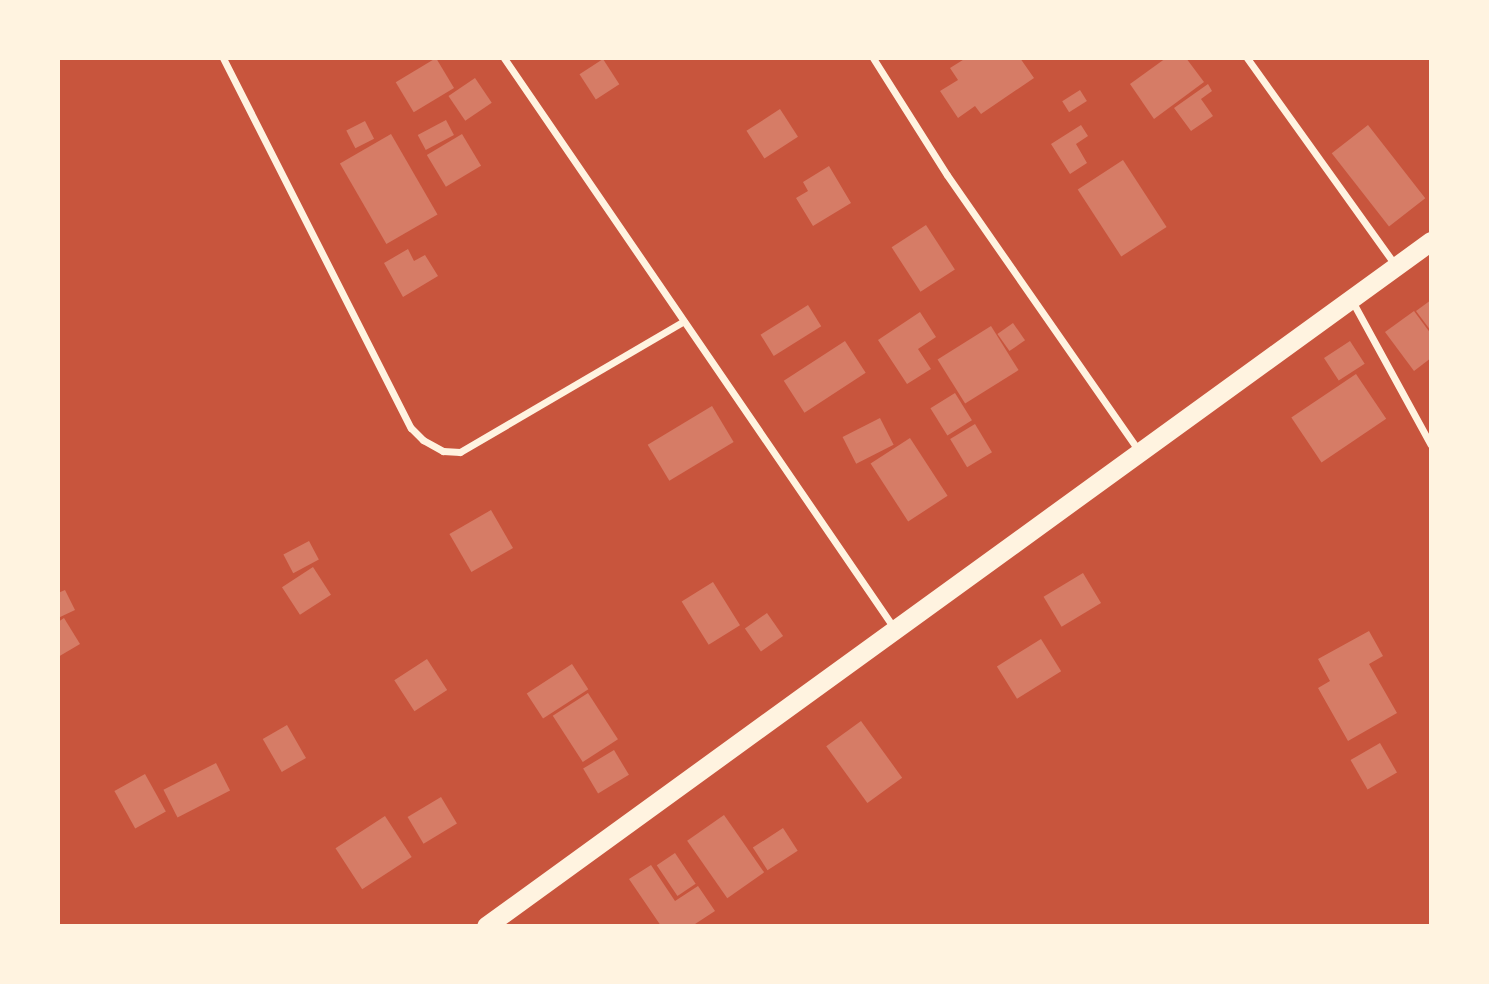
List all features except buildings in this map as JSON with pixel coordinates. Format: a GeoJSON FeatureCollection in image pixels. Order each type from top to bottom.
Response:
{"type":"FeatureCollection","features":[{"type":"Feature","properties":{"kind":"highway"},"geometry":{"type":"LineString","coordinates":[[486,926],[1138,450],[1431,241]]}},
{"type":"Feature","properties":{"kind":"street"},"geometry":{"type":"LineString","coordinates":[[223,58],[411,428],[423,440],[443,452],[460,452],[684,321]]}},
{"type":"Feature","properties":{"kind":"street"},"geometry":{"type":"LineString","coordinates":[[504,58],[894,628]]}},
{"type":"Feature","properties":{"kind":"street"},"geometry":{"type":"LineString","coordinates":[[873,58],[947,175],[1138,450]]}},
{"type":"Feature","properties":{"kind":"street"},"geometry":{"type":"LineString","coordinates":[[1247,58],[1396,267]]}},
{"type":"Feature","properties":{"kind":"street"},"geometry":{"type":"LineString","coordinates":[[1351,299],[1431,445]]}}]}
